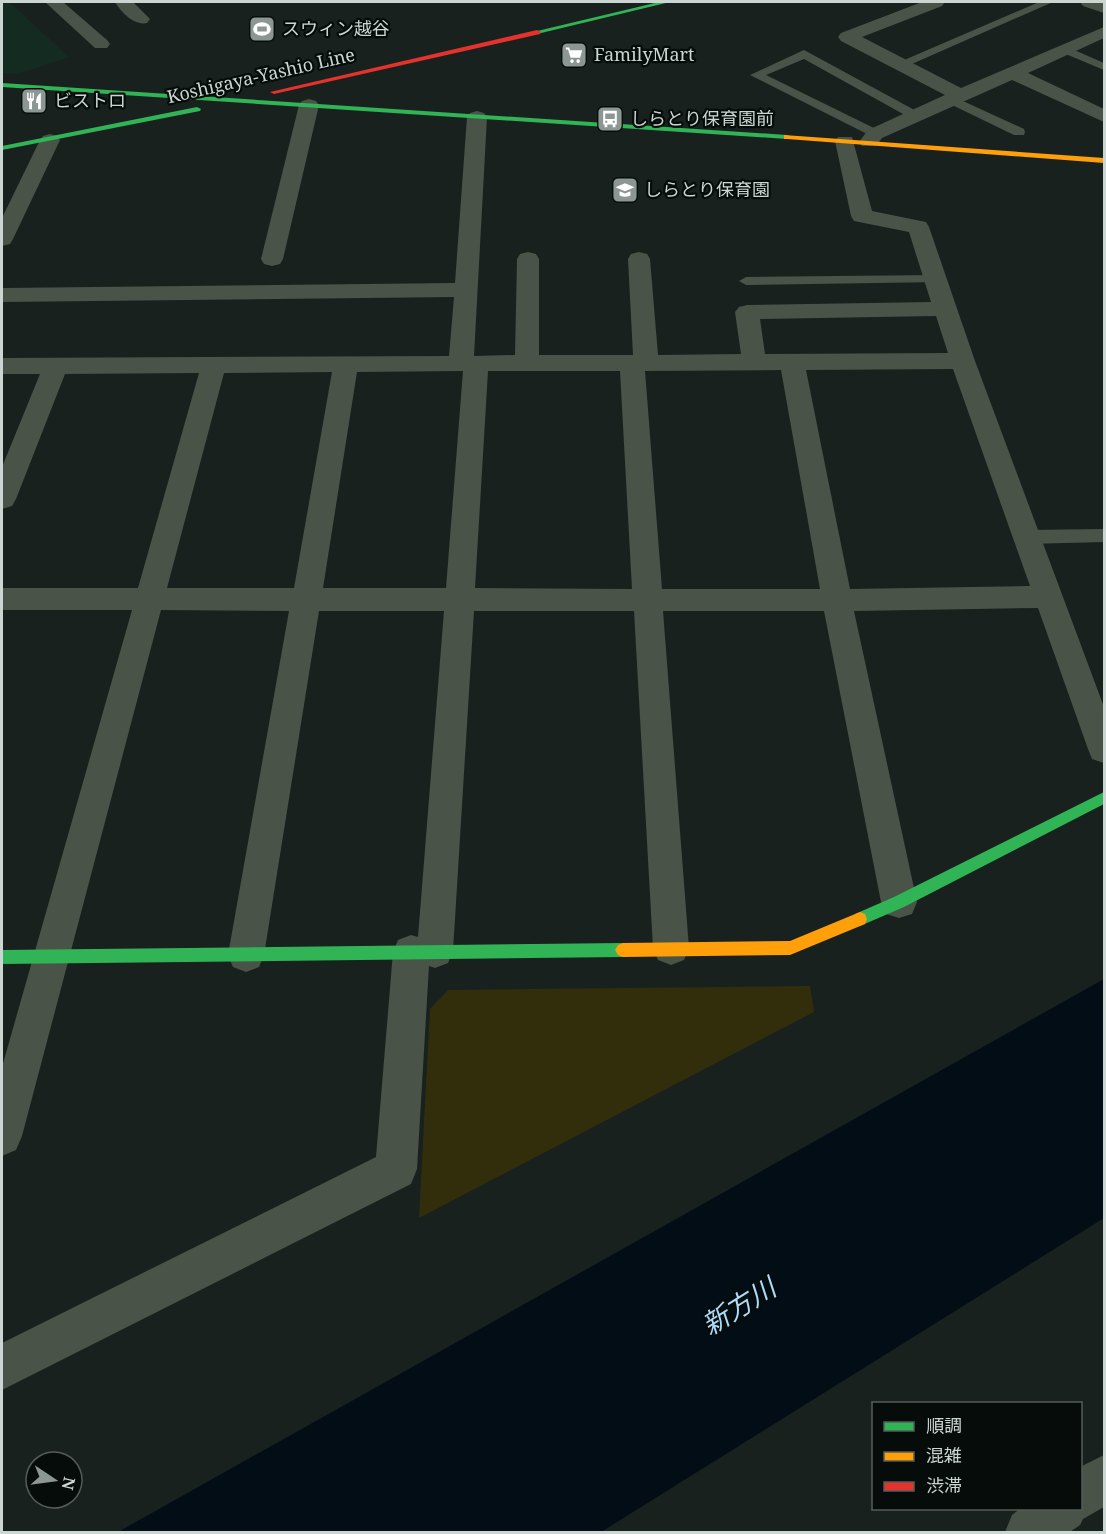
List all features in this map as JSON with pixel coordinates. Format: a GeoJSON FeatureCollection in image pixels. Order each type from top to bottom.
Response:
{"type":"FeatureCollection","features":[{"type":"Feature","properties":{"kind":"street"},"geometry":{"type":"LineString","coordinates":[[52,2],[101,44]]}},
{"type":"Feature","properties":{"kind":"street"},"geometry":{"type":"LineString","coordinates":[[123,2],[141,19]]}},
{"type":"Feature","properties":{"kind":"street","name":"Koshigaya-Yashio Line"},"geometry":{"type":"LineString","coordinates":[[2,148],[238,101],[629,6],[666,2]]}},
{"type":"Feature","properties":{"kind":"street"},"geometry":{"type":"LineString","coordinates":[[936,2],[847,37],[901,64],[957,98]]}},
{"type":"Feature","properties":{"kind":"street"},"geometry":{"type":"LineString","coordinates":[[1089,2],[1104,8]]}},
{"type":"Feature","properties":{"kind":"street"},"geometry":{"type":"LineString","coordinates":[[872,138],[1104,32]]}},
{"type":"Feature","properties":{"kind":"street"},"geometry":{"type":"LineString","coordinates":[[361,72],[346,80],[343,91],[350,101],[381,110]]}},
{"type":"Feature","properties":{"kind":"street"},"geometry":{"type":"LineString","coordinates":[[1013,73],[1104,116]]}},
{"type":"Feature","properties":{"kind":"street"},"geometry":{"type":"LineString","coordinates":[[2,85],[88,95],[309,105],[845,141],[872,138],[1104,161]]}},
{"type":"Feature","properties":{"kind":"street"},"geometry":{"type":"LineString","coordinates":[[272,259],[309,105]]}},
{"type":"Feature","properties":{"kind":"street"},"geometry":{"type":"LineString","coordinates":[[2,1367],[396,1169],[423,952],[458,599],[469,364],[466,290],[477,117]]}},
{"type":"Feature","properties":{"kind":"street"},"geometry":{"type":"LineString","coordinates":[[2,238],[50,140],[75,129],[89,119]]}},
{"type":"Feature","properties":{"kind":"street"},"geometry":{"type":"LineString","coordinates":[[845,141],[862,216],[918,227],[963,361],[1104,749]]}},
{"type":"Feature","properties":{"kind":"street"},"geometry":{"type":"LineString","coordinates":[[527,363],[528,259]]}},
{"type":"Feature","properties":{"kind":"street"},"geometry":{"type":"LineString","coordinates":[[639,259],[639,363],[648,598],[671,948]]}},
{"type":"Feature","properties":{"kind":"street"},"geometry":{"type":"LineString","coordinates":[[2,295],[466,290]]}},
{"type":"Feature","properties":{"kind":"street"},"geometry":{"type":"LineString","coordinates":[[754,362],[747,312],[945,309]]}},
{"type":"Feature","properties":{"kind":"street"},"geometry":{"type":"LineString","coordinates":[[2,366],[963,361]]}},
{"type":"Feature","properties":{"kind":"street"},"geometry":{"type":"LineString","coordinates":[[792,362],[837,600],[899,902]]}},
{"type":"Feature","properties":{"kind":"street"},"geometry":{"type":"LineString","coordinates":[[246,955],[346,364]]}},
{"type":"Feature","properties":{"kind":"street"},"geometry":{"type":"LineString","coordinates":[[2,1136],[214,365]]}},
{"type":"Feature","properties":{"kind":"street"},"geometry":{"type":"LineString","coordinates":[[2,499],[56,366]]}},
{"type":"Feature","properties":{"kind":"street"},"geometry":{"type":"LineString","coordinates":[[2,599],[837,600],[1049,597]]}},
{"type":"Feature","properties":{"kind":"street"},"geometry":{"type":"LineString","coordinates":[[2,957],[790,948],[899,902],[1104,798]]}},
{"type":"Feature","properties":{"kind":"street"},"geometry":{"type":"LineString","coordinates":[[1082,1495],[1104,1479]]}},
{"type":"Feature","properties":{"kind":"street"},"geometry":{"type":"LineString","coordinates":[[1029,1533],[1062,1510]]}},
{"type":"Feature","properties":{"kind":"lane"},"geometry":{"type":"LineString","coordinates":[[901,64],[1047,2]]}},
{"type":"Feature","properties":{"kind":"lane"},"geometry":{"type":"LineString","coordinates":[[1065,50],[1104,68]]}},
{"type":"Feature","properties":{"kind":"lane"},"geometry":{"type":"LineString","coordinates":[[872,138],[756,75],[804,54],[916,116]]}},
{"type":"Feature","properties":{"kind":"lane"},"geometry":{"type":"LineString","coordinates":[[957,98],[1019,132]]}},
{"type":"Feature","properties":{"kind":"lane"},"geometry":{"type":"LineString","coordinates":[[746,281],[936,279]]}},
{"type":"Feature","properties":{"kind":"lane"},"geometry":{"type":"LineString","coordinates":[[1027,537],[1104,536]]}},
{"type":"Feature","properties":{"kind":"shaded area"},"geometry":{"type":"Polygon","coordinates":[[[2,2],[9,2],[69,57],[18,74],[2,73],[2,2]]]}},
{"type":"Feature","properties":{"kind":"shaded area"},"geometry":{"type":"Polygon","coordinates":[[[810,986],[814,1012],[419,1218],[430,1009],[448,990],[810,986]]]}},
{"type":"Feature","properties":{"kind":"water","name":"新方川"},"geometry":{"type":"Polygon","coordinates":[[[1104,979],[1104,1218],[601,1532],[118,1532],[1104,979]]]}},
{"type":"Feature","properties":{"kind":"traffic: fast"},"geometry":{"type":"LineString","coordinates":[[537,32],[666,2]]}},
{"type":"Feature","properties":{"kind":"traffic: fast"},"geometry":{"type":"LineString","coordinates":[[2,85],[787,137]]}},
{"type":"Feature","properties":{"kind":"traffic: fast"},"geometry":{"type":"LineString","coordinates":[[2,148],[197,109]]}},
{"type":"Feature","properties":{"kind":"traffic: fast"},"geometry":{"type":"LineString","coordinates":[[860,919],[899,902],[1104,798]]}},
{"type":"Feature","properties":{"kind":"traffic: fast"},"geometry":{"type":"LineString","coordinates":[[2,957],[623,950]]}},
{"type":"Feature","properties":{"kind":"traffic: slow"},"geometry":{"type":"LineString","coordinates":[[787,137],[1104,161]]}},
{"type":"Feature","properties":{"kind":"traffic: slow"},"geometry":{"type":"LineString","coordinates":[[623,950],[790,948],[860,919]]}},
{"type":"Feature","properties":{"kind":"traffic: jam"},"geometry":{"type":"LineString","coordinates":[[274,92],[537,32]]}},
{"type":"Feature","properties":{"kind":"place","name":"スウィン越谷"},"geometry":{"type":"Point","coordinates":[262,29]}},
{"type":"Feature","properties":{"kind":"place","name":"FamilyMart"},"geometry":{"type":"Point","coordinates":[574,55]}},
{"type":"Feature","properties":{"kind":"place","name":"ビストロ"},"geometry":{"type":"Point","coordinates":[34,101]}},
{"type":"Feature","properties":{"kind":"place","name":"しらとり保育園前"},"geometry":{"type":"Point","coordinates":[610,119]}},
{"type":"Feature","properties":{"kind":"place","name":"しらとり保育園"},"geometry":{"type":"Point","coordinates":[625,190]}}]}
